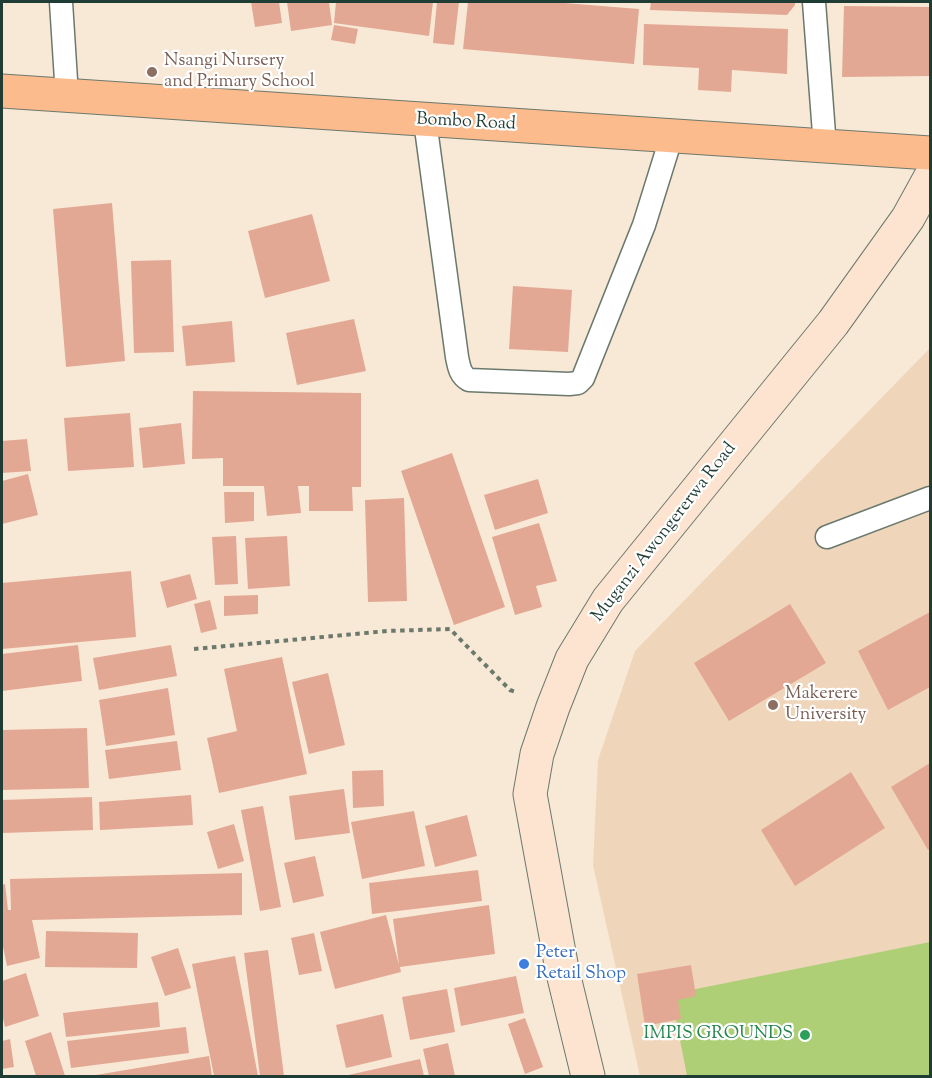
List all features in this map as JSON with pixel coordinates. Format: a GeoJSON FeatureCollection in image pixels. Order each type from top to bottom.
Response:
{"type":"FeatureCollection","features":[{"type":"Feature","properties":{"kind":"main road","name":"Bombo Road"},"geometry":{"type":"LineString","coordinates":[[2,91],[930,153]]}},
{"type":"Feature","properties":{"kind":"street","name":"Muganzi Awongererwa Road"},"geometry":{"type":"LineString","coordinates":[[588,1077],[562,969],[530,794],[537,754],[553,707],[572,659],[608,600],[833,323],[908,218],[930,178]]}},
{"type":"Feature","properties":{"kind":"lane"},"geometry":{"type":"LineString","coordinates":[[61,2],[67,96]]}},
{"type":"Feature","properties":{"kind":"lane"},"geometry":{"type":"LineString","coordinates":[[814,2],[825,147]]}},
{"type":"Feature","properties":{"kind":"lane"},"geometry":{"type":"LineString","coordinates":[[425,121],[457,357],[463,377],[469,380],[569,384],[578,383],[583,378],[644,225],[672,135]]}},
{"type":"Feature","properties":{"kind":"lane"},"geometry":{"type":"LineString","coordinates":[[827,537],[930,498]]}},
{"type":"Feature","properties":{"kind":"path"},"geometry":{"type":"LineString","coordinates":[[194,649],[387,631],[450,629],[510,690],[553,707]]}},
{"type":"Feature","properties":{"kind":"shaded area","name":"Makerere University"},"geometry":{"type":"Polygon","coordinates":[[[930,348],[930,1076],[640,1076],[593,865],[598,760],[635,651],[930,348]]]}},
{"type":"Feature","properties":{"kind":"green space","name":"IMPIS GROUNDS"},"geometry":{"type":"Polygon","coordinates":[[[930,942],[930,1076],[687,1076],[671,994],[930,942]]]}},
{"type":"Feature","properties":{"kind":"building"},"geometry":{"type":"Polygon","coordinates":[[[251,2],[279,2],[282,23],[255,27],[251,2]]]}},
{"type":"Feature","properties":{"kind":"building"},"geometry":{"type":"Polygon","coordinates":[[[287,2],[329,2],[332,25],[291,31],[287,2]]]}},
{"type":"Feature","properties":{"kind":"building"},"geometry":{"type":"Polygon","coordinates":[[[336,2],[433,2],[429,36],[334,23],[336,2]]]}},
{"type":"Feature","properties":{"kind":"building"},"geometry":{"type":"Polygon","coordinates":[[[437,2],[459,2],[454,45],[433,43],[437,2]]]}},
{"type":"Feature","properties":{"kind":"building"},"geometry":{"type":"Polygon","coordinates":[[[468,2],[552,2],[639,9],[634,64],[463,49],[468,2]]]}},
{"type":"Feature","properties":{"kind":"building"},"geometry":{"type":"Polygon","coordinates":[[[651,2],[795,2],[795,5],[787,15],[650,10],[651,2]]]}},
{"type":"Feature","properties":{"kind":"building"},"geometry":{"type":"Polygon","coordinates":[[[844,6],[930,7],[930,76],[842,77],[844,6]]]}},
{"type":"Feature","properties":{"kind":"building"},"geometry":{"type":"Polygon","coordinates":[[[644,24],[788,29],[787,74],[732,70],[731,92],[698,90],[699,68],[643,65],[644,24]]]}},
{"type":"Feature","properties":{"kind":"building"},"geometry":{"type":"Polygon","coordinates":[[[334,25],[358,29],[355,44],[331,40],[334,25]]]}},
{"type":"Feature","properties":{"kind":"building"},"geometry":{"type":"Polygon","coordinates":[[[112,203],[125,361],[66,367],[53,209],[112,203]]]}},
{"type":"Feature","properties":{"kind":"building"},"geometry":{"type":"Polygon","coordinates":[[[312,214],[330,281],[265,298],[248,231],[312,214]]]}},
{"type":"Feature","properties":{"kind":"building"},"geometry":{"type":"Polygon","coordinates":[[[171,260],[174,352],[134,353],[131,261],[171,260]]]}},
{"type":"Feature","properties":{"kind":"building"},"geometry":{"type":"Polygon","coordinates":[[[513,286],[572,290],[568,352],[509,349],[513,286]]]}},
{"type":"Feature","properties":{"kind":"building"},"geometry":{"type":"Polygon","coordinates":[[[354,319],[366,371],[297,385],[286,333],[354,319]]]}},
{"type":"Feature","properties":{"kind":"building"},"geometry":{"type":"Polygon","coordinates":[[[232,321],[235,362],[186,366],[182,326],[232,321]]]}},
{"type":"Feature","properties":{"kind":"building"},"geometry":{"type":"Polygon","coordinates":[[[193,391],[361,393],[361,487],[352,487],[353,511],[309,511],[309,486],[298,486],[301,513],[267,516],[264,486],[223,486],[223,458],[192,459],[193,391]]]}},
{"type":"Feature","properties":{"kind":"building"},"geometry":{"type":"Polygon","coordinates":[[[130,413],[134,467],[68,471],[64,418],[130,413]]]}},
{"type":"Feature","properties":{"kind":"building"},"geometry":{"type":"Polygon","coordinates":[[[181,423],[185,464],[143,468],[139,428],[181,423]]]}},
{"type":"Feature","properties":{"kind":"building"},"geometry":{"type":"Polygon","coordinates":[[[27,439],[31,471],[2,473],[2,441],[27,439]]]}},
{"type":"Feature","properties":{"kind":"building"},"geometry":{"type":"Polygon","coordinates":[[[452,453],[505,607],[454,625],[401,471],[452,453]]]}},
{"type":"Feature","properties":{"kind":"building"},"geometry":{"type":"Polygon","coordinates":[[[28,474],[38,515],[2,524],[2,481],[28,474]]]}},
{"type":"Feature","properties":{"kind":"building"},"geometry":{"type":"Polygon","coordinates":[[[538,479],[548,513],[495,530],[484,495],[538,479]]]}},
{"type":"Feature","properties":{"kind":"building"},"geometry":{"type":"Polygon","coordinates":[[[224,492],[254,492],[254,521],[225,523],[224,492]]]}},
{"type":"Feature","properties":{"kind":"building"},"geometry":{"type":"Polygon","coordinates":[[[404,498],[407,601],[368,602],[365,500],[404,498]]]}},
{"type":"Feature","properties":{"kind":"building"},"geometry":{"type":"Polygon","coordinates":[[[539,523],[557,581],[536,586],[542,607],[515,615],[492,537],[539,523]]]}},
{"type":"Feature","properties":{"kind":"building"},"geometry":{"type":"Polygon","coordinates":[[[236,536],[238,584],[215,585],[212,537],[236,536]]]}},
{"type":"Feature","properties":{"kind":"building"},"geometry":{"type":"Polygon","coordinates":[[[287,536],[290,586],[248,589],[245,538],[287,536]]]}},
{"type":"Feature","properties":{"kind":"building"},"geometry":{"type":"Polygon","coordinates":[[[131,571],[136,637],[2,649],[2,583],[131,571]]]}},
{"type":"Feature","properties":{"kind":"building"},"geometry":{"type":"Polygon","coordinates":[[[190,574],[197,599],[167,608],[160,582],[190,574]]]}},
{"type":"Feature","properties":{"kind":"building"},"geometry":{"type":"Polygon","coordinates":[[[258,595],[258,614],[224,616],[224,596],[258,595]]]}},
{"type":"Feature","properties":{"kind":"building"},"geometry":{"type":"Polygon","coordinates":[[[210,600],[217,629],[201,633],[194,604],[210,600]]]}},
{"type":"Feature","properties":{"kind":"building"},"geometry":{"type":"Polygon","coordinates":[[[790,604],[826,663],[729,721],[694,663],[790,604]]]}},
{"type":"Feature","properties":{"kind":"building"},"geometry":{"type":"Polygon","coordinates":[[[930,612],[930,687],[888,710],[858,651],[930,612]]]}},
{"type":"Feature","properties":{"kind":"building"},"geometry":{"type":"Polygon","coordinates":[[[78,645],[82,681],[2,691],[2,654],[78,645]]]}},
{"type":"Feature","properties":{"kind":"building"},"geometry":{"type":"Polygon","coordinates":[[[171,645],[177,676],[99,690],[93,658],[171,645]]]}},
{"type":"Feature","properties":{"kind":"building"},"geometry":{"type":"Polygon","coordinates":[[[282,657],[307,774],[219,793],[207,738],[237,731],[224,669],[282,657]]]}},
{"type":"Feature","properties":{"kind":"building"},"geometry":{"type":"Polygon","coordinates":[[[328,673],[345,745],[309,754],[292,682],[328,673]]]}},
{"type":"Feature","properties":{"kind":"building"},"geometry":{"type":"Polygon","coordinates":[[[168,688],[175,735],[106,746],[99,700],[168,688]]]}},
{"type":"Feature","properties":{"kind":"building"},"geometry":{"type":"Polygon","coordinates":[[[87,728],[89,788],[2,790],[2,730],[87,728]]]}},
{"type":"Feature","properties":{"kind":"building"},"geometry":{"type":"Polygon","coordinates":[[[177,741],[181,770],[109,779],[105,750],[177,741]]]}},
{"type":"Feature","properties":{"kind":"building"},"geometry":{"type":"Polygon","coordinates":[[[930,763],[930,848],[928,850],[891,787],[930,763]]]}},
{"type":"Feature","properties":{"kind":"building"},"geometry":{"type":"Polygon","coordinates":[[[383,770],[384,806],[353,808],[352,771],[383,770]]]}},
{"type":"Feature","properties":{"kind":"building"},"geometry":{"type":"Polygon","coordinates":[[[851,772],[885,828],[795,886],[761,830],[851,772]]]}},
{"type":"Feature","properties":{"kind":"building"},"geometry":{"type":"Polygon","coordinates":[[[344,789],[350,833],[295,840],[289,796],[344,789]]]}},
{"type":"Feature","properties":{"kind":"building"},"geometry":{"type":"Polygon","coordinates":[[[191,795],[193,825],[100,830],[99,802],[191,795]]]}},
{"type":"Feature","properties":{"kind":"building"},"geometry":{"type":"Polygon","coordinates":[[[92,797],[93,830],[2,833],[2,800],[92,797]]]}},
{"type":"Feature","properties":{"kind":"building"},"geometry":{"type":"Polygon","coordinates":[[[263,806],[281,907],[260,911],[241,810],[263,806]]]}},
{"type":"Feature","properties":{"kind":"building"},"geometry":{"type":"Polygon","coordinates":[[[414,811],[425,866],[362,879],[351,822],[414,811]]]}},
{"type":"Feature","properties":{"kind":"building"},"geometry":{"type":"Polygon","coordinates":[[[467,815],[477,856],[435,867],[425,826],[467,815]]]}},
{"type":"Feature","properties":{"kind":"building"},"geometry":{"type":"Polygon","coordinates":[[[234,824],[244,861],[218,869],[207,832],[234,824]]]}},
{"type":"Feature","properties":{"kind":"building"},"geometry":{"type":"Polygon","coordinates":[[[315,856],[324,896],[293,903],[284,863],[315,856]]]}},
{"type":"Feature","properties":{"kind":"building"},"geometry":{"type":"Polygon","coordinates":[[[478,870],[482,901],[372,914],[369,883],[478,870]]]}},
{"type":"Feature","properties":{"kind":"building"},"geometry":{"type":"Polygon","coordinates":[[[242,873],[242,915],[32,920],[40,958],[7,966],[2,942],[2,885],[5,884],[8,910],[11,910],[10,879],[242,873]]]}},
{"type":"Feature","properties":{"kind":"building"},"geometry":{"type":"Polygon","coordinates":[[[489,905],[495,954],[400,967],[401,972],[335,989],[320,932],[386,915],[399,965],[393,919],[489,905]]]}},
{"type":"Feature","properties":{"kind":"building"},"geometry":{"type":"Polygon","coordinates":[[[46,931],[138,933],[137,968],[45,967],[46,931]]]}},
{"type":"Feature","properties":{"kind":"building"},"geometry":{"type":"Polygon","coordinates":[[[314,933],[322,971],[299,975],[291,938],[314,933]]]}},
{"type":"Feature","properties":{"kind":"building"},"geometry":{"type":"Polygon","coordinates":[[[178,948],[191,988],[165,996],[151,957],[178,948]]]}},
{"type":"Feature","properties":{"kind":"building"},"geometry":{"type":"Polygon","coordinates":[[[268,950],[284,1076],[260,1076],[244,953],[268,950]]]}},
{"type":"Feature","properties":{"kind":"building"},"geometry":{"type":"Polygon","coordinates":[[[235,956],[258,1076],[214,1076],[192,964],[235,956]]]}},
{"type":"Feature","properties":{"kind":"building"},"geometry":{"type":"Polygon","coordinates":[[[691,965],[696,996],[678,1000],[681,1019],[645,1026],[637,974],[691,965]]]}},
{"type":"Feature","properties":{"kind":"building"},"geometry":{"type":"Polygon","coordinates":[[[26,973],[39,1016],[5,1027],[2,1014],[2,981],[26,973]]]}},
{"type":"Feature","properties":{"kind":"building"},"geometry":{"type":"Polygon","coordinates":[[[516,976],[524,1013],[461,1026],[454,988],[516,976]]]}},
{"type":"Feature","properties":{"kind":"building"},"geometry":{"type":"Polygon","coordinates":[[[447,989],[455,1032],[410,1040],[402,997],[447,989]]]}},
{"type":"Feature","properties":{"kind":"building"},"geometry":{"type":"Polygon","coordinates":[[[158,1002],[160,1027],[66,1037],[63,1013],[158,1002]]]}},
{"type":"Feature","properties":{"kind":"building"},"geometry":{"type":"Polygon","coordinates":[[[383,1014],[392,1057],[346,1068],[336,1025],[383,1014]]]}},
{"type":"Feature","properties":{"kind":"building"},"geometry":{"type":"Polygon","coordinates":[[[525,1018],[543,1067],[525,1074],[508,1024],[525,1018]]]}},
{"type":"Feature","properties":{"kind":"building"},"geometry":{"type":"Polygon","coordinates":[[[186,1027],[189,1053],[71,1068],[67,1041],[186,1027]]]}},
{"type":"Feature","properties":{"kind":"building"},"geometry":{"type":"Polygon","coordinates":[[[51,1032],[65,1076],[36,1076],[25,1041],[51,1032]]]}},
{"type":"Feature","properties":{"kind":"building"},"geometry":{"type":"Polygon","coordinates":[[[10,1039],[14,1067],[2,1069],[2,1041],[10,1039]]]}},
{"type":"Feature","properties":{"kind":"building"},"geometry":{"type":"Polygon","coordinates":[[[448,1043],[455,1076],[429,1076],[423,1049],[448,1043]]]}},
{"type":"Feature","properties":{"kind":"building"},"geometry":{"type":"Polygon","coordinates":[[[209,1056],[212,1076],[96,1076],[96,1075],[209,1056]]]}},
{"type":"Feature","properties":{"kind":"building"},"geometry":{"type":"Polygon","coordinates":[[[420,1059],[424,1076],[344,1076],[420,1059]]]}},
{"type":"Feature","properties":{"kind":"place","name":"Nsangi Nursery and Primary School"},"geometry":{"type":"Point","coordinates":[152,72]}},
{"type":"Feature","properties":{"kind":"place","name":"Makerere University"},"geometry":{"type":"Point","coordinates":[773,705]}},
{"type":"Feature","properties":{"kind":"place","name":"Peter Retail Shop"},"geometry":{"type":"Point","coordinates":[524,964]}},
{"type":"Feature","properties":{"kind":"place","name":"IMPIS GROUNDS"},"geometry":{"type":"Point","coordinates":[805,1035]}}]}
